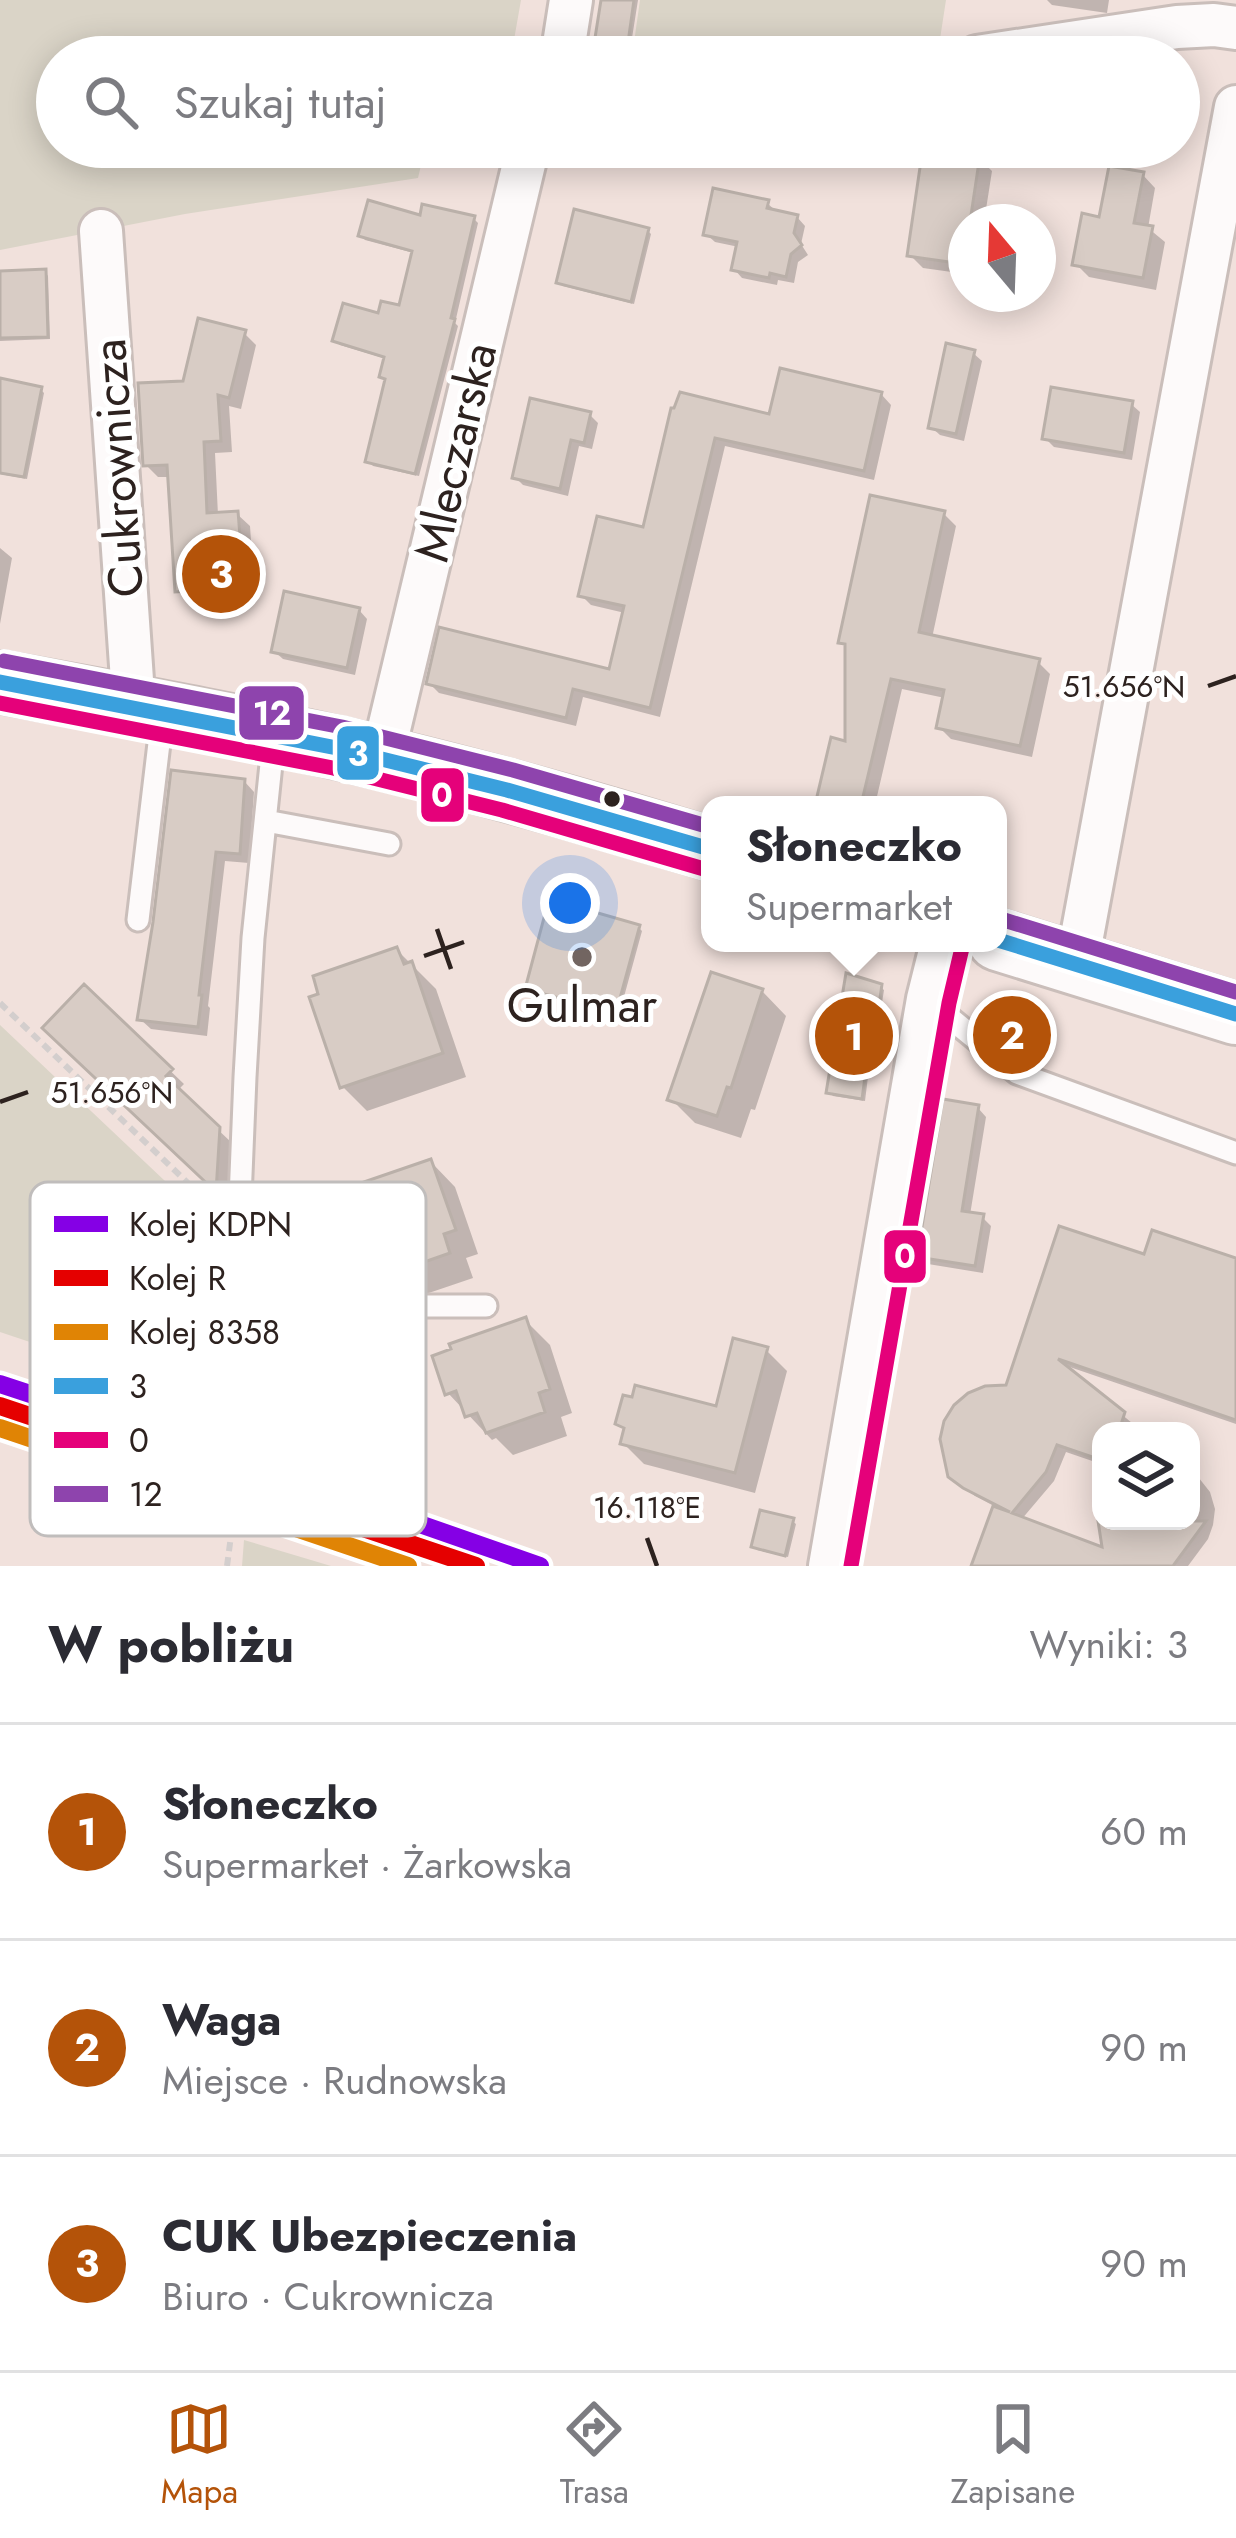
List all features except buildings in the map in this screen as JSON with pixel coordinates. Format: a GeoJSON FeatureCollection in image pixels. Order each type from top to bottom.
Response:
{"type":"FeatureCollection","features":[{"type":"Feature","properties":{"kind":"main road"},"geometry":{"type":"LineString","coordinates":[[0,682],[382,758],[701,846]]}},
{"type":"Feature","properties":{"kind":"main road"},"geometry":{"type":"LineString","coordinates":[[1007,943],[1236,1014]]}},
{"type":"Feature","properties":{"kind":"street"},"geometry":{"type":"LineString","coordinates":[[565,36],[571,0]]}},
{"type":"Feature","properties":{"kind":"street"},"geometry":{"type":"LineString","coordinates":[[1117,36],[1177,27],[1236,28]]}},
{"type":"Feature","properties":{"kind":"street"},"geometry":{"type":"LineString","coordinates":[[1077,963],[1236,107]]}},
{"type":"Feature","properties":{"kind":"street","name":"Mleczarska"},"geometry":{"type":"LineString","coordinates":[[382,758],[523,168]]}},
{"type":"Feature","properties":{"kind":"street","name":"Cukrownicza"},"geometry":{"type":"LineString","coordinates":[[101,230],[132,680],[146,708]]}},
{"type":"Feature","properties":{"kind":"street"},"geometry":{"type":"LineString","coordinates":[[830,1566],[940,952]]}},
{"type":"Feature","properties":{"kind":"lane"},"geometry":{"type":"LineString","coordinates":[[138,920],[146,708]]}},
{"type":"Feature","properties":{"kind":"lane"},"geometry":{"type":"LineString","coordinates":[[241,1182],[253,938],[274,734]]}},
{"type":"Feature","properties":{"kind":"lane"},"geometry":{"type":"LineString","coordinates":[[266,820],[389,844]]}},
{"type":"Feature","properties":{"kind":"lane"},"geometry":{"type":"LineString","coordinates":[[928,999],[1017,1072],[1236,1153]]}},
{"type":"Feature","properties":{"kind":"lane"},"geometry":{"type":"LineString","coordinates":[[426,1306],[485,1306]]}},
{"type":"Feature","properties":{"kind":"path"},"geometry":{"type":"LineString","coordinates":[[0,1003],[186,1182]]}},
{"type":"Feature","properties":{"kind":"path"},"geometry":{"type":"LineString","coordinates":[[227,1566],[231,1536]]}},
{"type":"Feature","properties":{"kind":"shaded area"},"geometry":{"type":"Polygon","coordinates":[[[0,0],[521,0],[515,36],[36,36],[36,168],[420,168],[418,178],[185,214],[0,250],[0,0]]]}},
{"type":"Feature","properties":{"kind":"shaded area"},"geometry":{"type":"Polygon","coordinates":[[[640,0],[946,0],[940,36],[635,36],[640,0]]]}},
{"type":"Feature","properties":{"kind":"shaded area"},"geometry":{"type":"Polygon","coordinates":[[[0,1025],[166,1182],[30,1182],[30,1342],[0,1332],[0,1025]]]}},
{"type":"Feature","properties":{"kind":"shaded area"},"geometry":{"type":"Polygon","coordinates":[[[244,1540],[331,1566],[242,1566],[244,1540]]]}},
{"type":"Feature","properties":{"kind":"rail line","name":"KDPN"},"geometry":{"type":"LineString","coordinates":[[0,1384],[30,1394]]}},
{"type":"Feature","properties":{"kind":"rail line","name":"R"},"geometry":{"type":"LineString","coordinates":[[0,1406],[30,1416]]}},
{"type":"Feature","properties":{"kind":"rail line","name":"8358"},"geometry":{"type":"LineString","coordinates":[[0,1428],[30,1438]]}},
{"type":"Feature","properties":{"kind":"rail line","name":"KDPN"},"geometry":{"type":"LineString","coordinates":[[426,1526],[540,1566]]}},
{"type":"Feature","properties":{"kind":"rail line","name":"8358"},"geometry":{"type":"LineString","coordinates":[[319,1536],[408,1566]]}},
{"type":"Feature","properties":{"kind":"rail line","name":"R"},"geometry":{"type":"LineString","coordinates":[[387,1536],[476,1566]]}},
{"type":"Feature","properties":{"kind":"transit line","name":"12"},"geometry":{"type":"LineString","coordinates":[[4,661],[342,727],[701,824]]}},
{"type":"Feature","properties":{"kind":"transit line","name":"3"},"geometry":{"type":"LineString","coordinates":[[0,682],[337,748],[507,790],[701,846]]}},
{"type":"Feature","properties":{"kind":"transit line","name":"0"},"geometry":{"type":"LineString","coordinates":[[0,703],[333,768],[502,810],[701,868]]}},
{"type":"Feature","properties":{"kind":"transit line","name":"12"},"geometry":{"type":"LineString","coordinates":[[1007,921],[1236,992]]}},
{"type":"Feature","properties":{"kind":"transit line","name":"3"},"geometry":{"type":"LineString","coordinates":[[1007,943],[1236,1014]]}},
{"type":"Feature","properties":{"kind":"transit line","name":"0"},"geometry":{"type":"LineString","coordinates":[[851,1566],[961,952]]}},
{"type":"Feature","properties":{"kind":"place","name":"CUK Ubezpieczenia"},"geometry":{"type":"Point","coordinates":[221,574]}},
{"type":"Feature","properties":{"kind":"place","name":"Gulmar"},"geometry":{"type":"Point","coordinates":[582,957]}},
{"type":"Feature","properties":{"kind":"place","name":"Waga"},"geometry":{"type":"Point","coordinates":[1012,1035]}},
{"type":"Feature","properties":{"kind":"place","name":"Słoneczko"},"geometry":{"type":"Point","coordinates":[854,1036]}}]}
